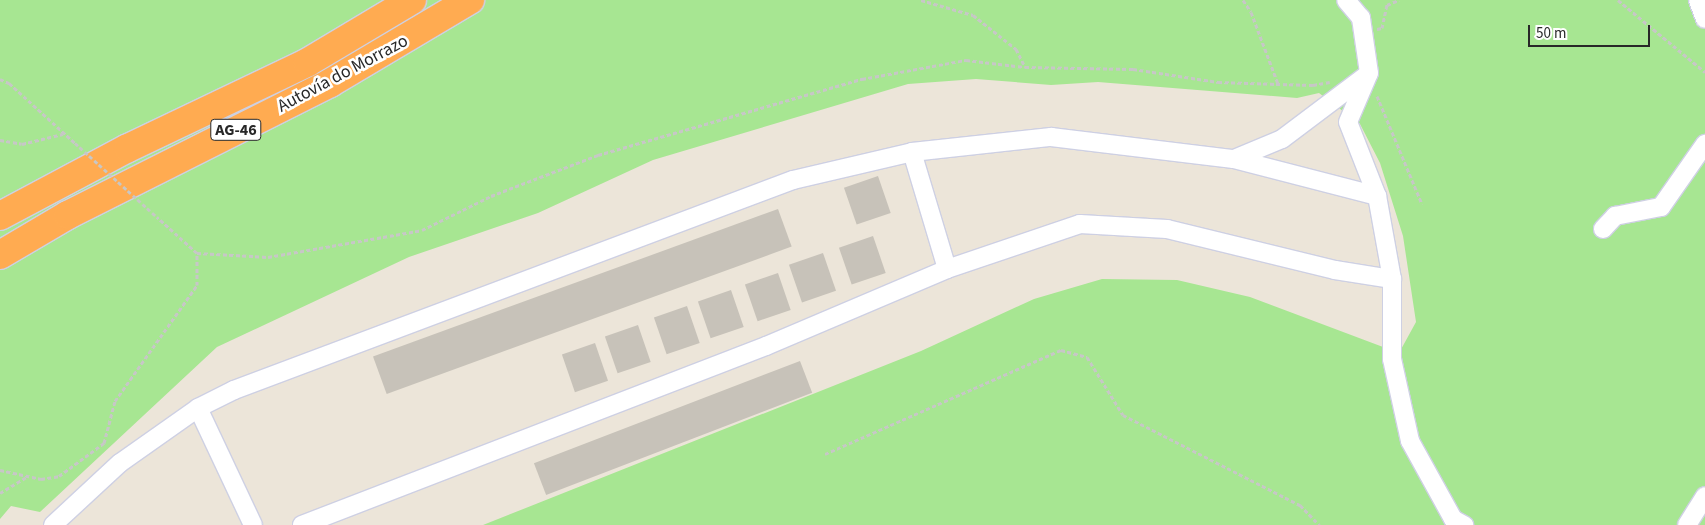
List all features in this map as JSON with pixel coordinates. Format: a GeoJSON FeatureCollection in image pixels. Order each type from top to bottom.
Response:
{"type":"FeatureCollection","features":[{"type":"Feature","properties":{"kind":"highway","name":"Autovía do Morrazo"},"geometry":{"type":"LineString","coordinates":[[0,216],[128,148],[308,62],[412,0]]}},
{"type":"Feature","properties":{"kind":"highway","name":"Autovía do Morrazo"},"geometry":{"type":"LineString","coordinates":[[0,255],[68,215],[338,79],[470,0]]}},
{"type":"Feature","properties":{"kind":"street"},"geometry":{"type":"LineString","coordinates":[[1346,0],[1361,18],[1368,78],[1348,122],[1377,196],[1392,279],[1392,359],[1410,442],[1453,519],[1464,525]]}},
{"type":"Feature","properties":{"kind":"street"},"geometry":{"type":"LineString","coordinates":[[1698,0],[1705,19]]}},
{"type":"Feature","properties":{"kind":"street"},"geometry":{"type":"LineString","coordinates":[[1234,159],[1282,139],[1368,78]]}},
{"type":"Feature","properties":{"kind":"street"},"geometry":{"type":"LineString","coordinates":[[53,525],[120,463],[198,408],[234,390],[793,180],[912,152],[1051,137],[1234,159],[1377,196]]}},
{"type":"Feature","properties":{"kind":"street"},"geometry":{"type":"LineString","coordinates":[[1603,229],[1616,216],[1661,207],[1705,144]]}},
{"type":"Feature","properties":{"kind":"street"},"geometry":{"type":"LineString","coordinates":[[912,152],[947,269]]}},
{"type":"Feature","properties":{"kind":"street"},"geometry":{"type":"LineString","coordinates":[[302,525],[766,346],[947,269],[1080,224],[1167,229],[1335,270],[1392,279]]}},
{"type":"Feature","properties":{"kind":"street"},"geometry":{"type":"LineString","coordinates":[[198,408],[253,525]]}},
{"type":"Feature","properties":{"kind":"street"},"geometry":{"type":"LineString","coordinates":[[1687,524],[1705,496]]}},
{"type":"Feature","properties":{"kind":"path"},"geometry":{"type":"LineString","coordinates":[[921,0],[972,15],[1016,48],[1025,67]]}},
{"type":"Feature","properties":{"kind":"path"},"geometry":{"type":"LineString","coordinates":[[1243,0],[1251,12],[1278,84]]}},
{"type":"Feature","properties":{"kind":"path"},"geometry":{"type":"LineString","coordinates":[[1363,33],[1382,28],[1387,5],[1399,0]]}},
{"type":"Feature","properties":{"kind":"path"},"geometry":{"type":"LineString","coordinates":[[1618,0],[1705,72]]}},
{"type":"Feature","properties":{"kind":"path"},"geometry":{"type":"LineString","coordinates":[[0,79],[9,83],[63,134],[197,253],[268,257],[422,230],[491,196],[598,155],[862,79],[966,60],[1025,67],[1133,69],[1218,82],[1314,85],[1332,81]]}},
{"type":"Feature","properties":{"kind":"path"},"geometry":{"type":"LineString","coordinates":[[1368,78],[1391,125],[1422,204]]}},
{"type":"Feature","properties":{"kind":"path"},"geometry":{"type":"LineString","coordinates":[[0,140],[22,144],[63,134]]}},
{"type":"Feature","properties":{"kind":"path"},"geometry":{"type":"LineString","coordinates":[[0,470],[28,477],[59,476],[104,444],[115,400],[197,285],[197,253]]}},
{"type":"Feature","properties":{"kind":"path"},"geometry":{"type":"LineString","coordinates":[[825,454],[1061,350],[1087,356],[1123,415],[1300,505],[1319,525]]}},
{"type":"Feature","properties":{"kind":"path"},"geometry":{"type":"LineString","coordinates":[[0,493],[28,477]]}},
{"type":"Feature","properties":{"kind":"green space"},"geometry":{"type":"Polygon","coordinates":[[[0,0],[1705,0],[1705,525],[483,525],[921,351],[1034,299],[1102,279],[1177,280],[1250,297],[1399,353],[1416,322],[1403,236],[1380,163],[1360,124],[1319,93],[1297,98],[1098,82],[1051,85],[976,79],[908,84],[653,160],[538,213],[409,257],[217,347],[40,512],[11,506],[0,519],[0,0]]]}},
{"type":"Feature","properties":{"kind":"building"},"geometry":{"type":"Polygon","coordinates":[[[878,176],[891,213],[857,225],[844,188],[878,176]]]}},
{"type":"Feature","properties":{"kind":"building"},"geometry":{"type":"Polygon","coordinates":[[[778,209],[792,247],[387,394],[373,356],[778,209]]]}},
{"type":"Feature","properties":{"kind":"building"},"geometry":{"type":"Polygon","coordinates":[[[873,236],[886,273],[852,285],[839,248],[873,236]]]}},
{"type":"Feature","properties":{"kind":"building"},"geometry":{"type":"Polygon","coordinates":[[[823,253],[836,291],[802,303],[789,265],[823,253]]]}},
{"type":"Feature","properties":{"kind":"building"},"geometry":{"type":"Polygon","coordinates":[[[778,273],[791,310],[758,321],[745,284],[778,273]]]}},
{"type":"Feature","properties":{"kind":"building"},"geometry":{"type":"Polygon","coordinates":[[[731,290],[744,327],[711,338],[698,301],[731,290]]]}},
{"type":"Feature","properties":{"kind":"building"},"geometry":{"type":"Polygon","coordinates":[[[687,306],[700,343],[667,354],[654,317],[687,306]]]}},
{"type":"Feature","properties":{"kind":"building"},"geometry":{"type":"Polygon","coordinates":[[[638,325],[651,362],[618,373],[605,336],[638,325]]]}},
{"type":"Feature","properties":{"kind":"building"},"geometry":{"type":"Polygon","coordinates":[[[595,343],[608,381],[575,392],[562,354],[595,343]]]}},
{"type":"Feature","properties":{"kind":"building"},"geometry":{"type":"Polygon","coordinates":[[[800,361],[812,393],[546,495],[534,463],[800,361]]]}}]}
